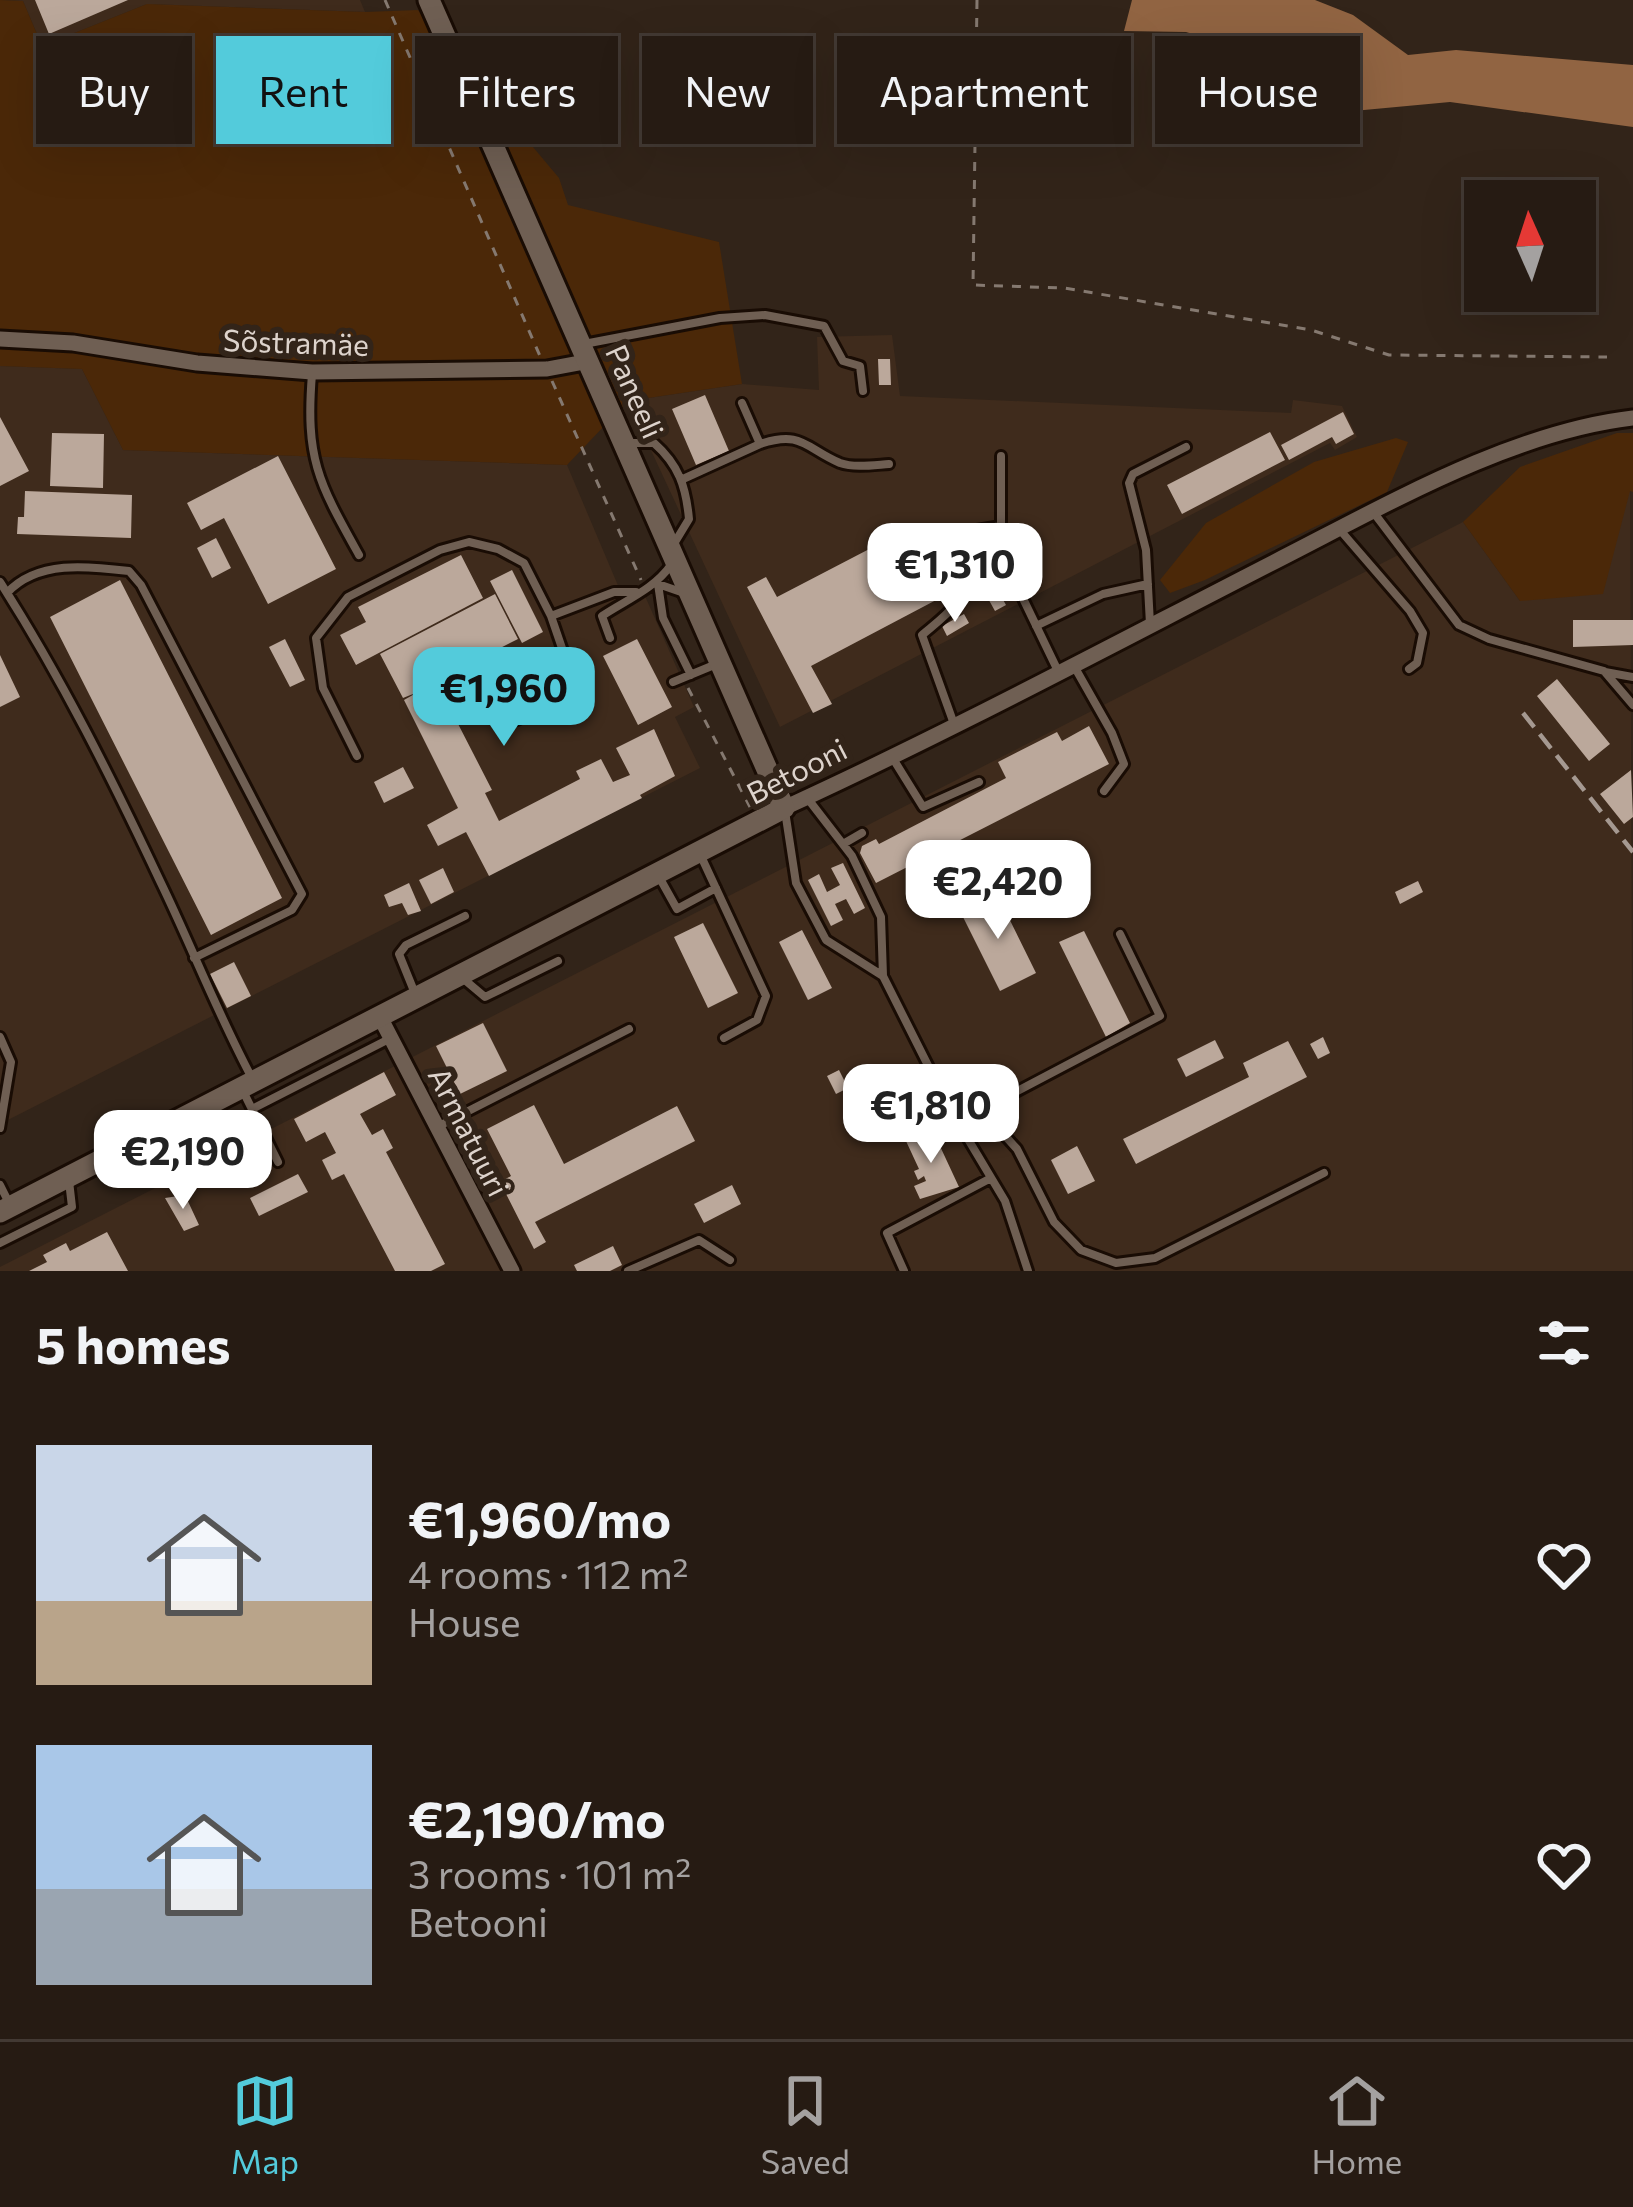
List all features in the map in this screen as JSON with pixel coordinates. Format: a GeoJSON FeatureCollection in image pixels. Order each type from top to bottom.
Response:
{"type":"FeatureCollection","features":[{"type":"Feature","properties":{"kind":"street","name":"Paneeli"},"geometry":{"type":"LineString","coordinates":[[429,0],[784,808]]}},
{"type":"Feature","properties":{"kind":"street","name":"Sõstramäe"},"geometry":{"type":"LineString","coordinates":[[0,339],[73,343],[197,363],[312,372],[547,369],[586,352]]}},
{"type":"Feature","properties":{"kind":"street","name":"Betooni"},"geometry":{"type":"LineString","coordinates":[[5,1209],[784,808],[1373,512],[1539,440],[1603,421],[1633,418]]}},
{"type":"Feature","properties":{"kind":"street","name":"Armatuuri"},"geometry":{"type":"LineString","coordinates":[[380,1017],[512,1271]]}},
{"type":"Feature","properties":{"kind":"lane"},"geometry":{"type":"LineString","coordinates":[[586,352],[720,318],[765,315],[824,326],[843,361],[860,366],[863,392]]}},
{"type":"Feature","properties":{"kind":"lane"},"geometry":{"type":"LineString","coordinates":[[312,372],[311,448],[319,483],[359,556]]}},
{"type":"Feature","properties":{"kind":"lane"},"geometry":{"type":"LineString","coordinates":[[742,403],[760,444]]}},
{"type":"Feature","properties":{"kind":"lane"},"geometry":{"type":"LineString","coordinates":[[683,479],[782,436],[802,440],[844,465],[889,464]]}},
{"type":"Feature","properties":{"kind":"lane"},"geometry":{"type":"LineString","coordinates":[[626,444],[654,443],[683,479],[689,519],[658,584],[682,678],[721,663]]}},
{"type":"Feature","properties":{"kind":"lane"},"geometry":{"type":"LineString","coordinates":[[1150,625],[1146,550],[1129,483],[1132,474],[1186,447]]}},
{"type":"Feature","properties":{"kind":"lane"},"geometry":{"type":"LineString","coordinates":[[1001,456],[1001,553],[1036,626],[1112,733],[1124,764],[1104,791]]}},
{"type":"Feature","properties":{"kind":"lane"},"geometry":{"type":"LineString","coordinates":[[1373,512],[1459,626],[1489,639],[1633,677]]}},
{"type":"Feature","properties":{"kind":"lane"},"geometry":{"type":"LineString","coordinates":[[953,724],[922,635],[948,614],[964,592],[967,574],[960,540],[977,530],[1001,526]]}},
{"type":"Feature","properties":{"kind":"lane"},"geometry":{"type":"LineString","coordinates":[[1339,530],[1410,611],[1423,633],[1417,663],[1408,669]]}},
{"type":"Feature","properties":{"kind":"lane"},"geometry":{"type":"LineString","coordinates":[[357,755],[323,688],[316,638],[348,597],[440,550],[469,542],[524,563],[551,616],[576,689],[517,720]]}},
{"type":"Feature","properties":{"kind":"lane"},"geometry":{"type":"LineString","coordinates":[[7,593],[21,578],[51,569],[91,566],[129,571],[141,585],[302,894],[292,910],[194,958]]}},
{"type":"Feature","properties":{"kind":"lane"},"geometry":{"type":"LineString","coordinates":[[0,582],[43,649],[160,882],[278,1162]]}},
{"type":"Feature","properties":{"kind":"lane"},"geometry":{"type":"LineString","coordinates":[[610,638],[602,616],[640,591],[658,584],[692,596]]}},
{"type":"Feature","properties":{"kind":"lane"},"geometry":{"type":"LineString","coordinates":[[1036,626],[1103,594],[1148,584]]}},
{"type":"Feature","properties":{"kind":"lane"},"geometry":{"type":"LineString","coordinates":[[551,616],[614,592],[640,591]]}},
{"type":"Feature","properties":{"kind":"lane"},"geometry":{"type":"LineString","coordinates":[[1604,671],[1633,705]]}},
{"type":"Feature","properties":{"kind":"lane"},"geometry":{"type":"LineString","coordinates":[[892,755],[922,807],[979,782]]}},
{"type":"Feature","properties":{"kind":"lane"},"geometry":{"type":"LineString","coordinates":[[807,798],[843,844],[881,917],[883,976],[952,1113],[991,1178],[1020,1238],[1028,1271]]}},
{"type":"Feature","properties":{"kind":"lane"},"geometry":{"type":"LineString","coordinates":[[784,808],[796,883],[826,940],[883,976]]}},
{"type":"Feature","properties":{"kind":"lane"},"geometry":{"type":"LineString","coordinates":[[843,844],[862,832]]}},
{"type":"Feature","properties":{"kind":"lane"},"geometry":{"type":"LineString","coordinates":[[699,853],[766,995],[757,1020],[724,1038]]}},
{"type":"Feature","properties":{"kind":"lane"},"geometry":{"type":"LineString","coordinates":[[657,874],[677,909],[716,888]]}},
{"type":"Feature","properties":{"kind":"lane"},"geometry":{"type":"LineString","coordinates":[[417,997],[399,954],[406,945],[465,916]]}},
{"type":"Feature","properties":{"kind":"lane"},"geometry":{"type":"LineString","coordinates":[[952,1113],[970,1117],[1160,1016],[1120,934]]}},
{"type":"Feature","properties":{"kind":"lane"},"geometry":{"type":"LineString","coordinates":[[459,975],[485,997],[558,961]]}},
{"type":"Feature","properties":{"kind":"lane"},"geometry":{"type":"LineString","coordinates":[[437,1127],[629,1029]]}},
{"type":"Feature","properties":{"kind":"lane"},"geometry":{"type":"LineString","coordinates":[[0,1037],[11,1063],[0,1128]]}},
{"type":"Feature","properties":{"kind":"lane"},"geometry":{"type":"LineString","coordinates":[[252,1109],[391,1038]]}},
{"type":"Feature","properties":{"kind":"lane"},"geometry":{"type":"LineString","coordinates":[[982,1110],[1017,1149],[1054,1222],[1081,1250],[1116,1263],[1155,1258],[1324,1173]]}},
{"type":"Feature","properties":{"kind":"lane"},"geometry":{"type":"LineString","coordinates":[[155,1132],[193,1161],[261,1128]]}},
{"type":"Feature","properties":{"kind":"lane"},"geometry":{"type":"LineString","coordinates":[[0,1243],[73,1207],[68,1177]]}},
{"type":"Feature","properties":{"kind":"lane"},"geometry":{"type":"LineString","coordinates":[[904,1271],[886,1233],[991,1178]]}},
{"type":"Feature","properties":{"kind":"lane"},"geometry":{"type":"LineString","coordinates":[[0,1185],[5,1209]]}},
{"type":"Feature","properties":{"kind":"lane"},"geometry":{"type":"LineString","coordinates":[[628,1271],[699,1240],[730,1259]]}},
{"type":"Feature","properties":{"kind":"path"},"geometry":{"type":"LineString","coordinates":[[385,0],[640,591]]}},
{"type":"Feature","properties":{"kind":"path"},"geometry":{"type":"LineString","coordinates":[[977,0],[973,285],[1064,288],[1289,326],[1389,356],[1607,358]]}},
{"type":"Feature","properties":{"kind":"path"},"geometry":{"type":"LineString","coordinates":[[682,678],[758,822]]}},
{"type":"Feature","properties":{"kind":"shaded area"},"geometry":{"type":"Polygon","coordinates":[[[0,0],[23,1],[38,36],[36,144],[192,144],[192,36],[67,36],[147,4],[418,10],[440,36],[415,36],[415,144],[530,144],[559,178],[568,205],[719,242],[742,384],[628,401],[567,465],[123,450],[82,369],[0,366],[0,0]]]}},
{"type":"Feature","properties":{"kind":"shaded area"},"geometry":{"type":"Polygon","coordinates":[[[7,0],[360,0],[365,12],[147,4],[67,36],[38,36],[23,1],[7,0]]]}},
{"type":"Feature","properties":{"kind":"shaded area"},"geometry":{"type":"Polygon","coordinates":[[[1132,0],[1315,0],[1353,15],[1408,55],[1456,50],[1633,65],[1633,127],[1450,102],[1360,110],[1360,36],[1124,31],[1132,0]]]}},
{"type":"Feature","properties":{"kind":"shaded area"},"geometry":{"type":"Polygon","coordinates":[[[892,335],[900,396],[1291,413],[1293,400],[1342,406],[1357,437],[1335,450],[1330,443],[780,727],[628,401],[742,384],[819,390],[817,337],[892,335]]]}},
{"type":"Feature","properties":{"kind":"shaded area"},"geometry":{"type":"Polygon","coordinates":[[[0,366],[82,369],[123,450],[567,465],[622,595],[641,587],[694,707],[675,717],[700,768],[0,1124],[0,366]]]}},
{"type":"Feature","properties":{"kind":"shaded area"},"geometry":{"type":"Polygon","coordinates":[[[1617,433],[1633,433],[1633,492],[1603,594],[1520,601],[1463,522],[1520,467],[1617,433]]]}},
{"type":"Feature","properties":{"kind":"shaded area"},"geometry":{"type":"Polygon","coordinates":[[[1396,438],[1408,442],[1387,492],[1205,580],[1170,593],[1160,580],[1206,523],[1314,462],[1396,438]]]}},
{"type":"Feature","properties":{"kind":"shaded area"},"geometry":{"type":"Polygon","coordinates":[[[1630,490],[1633,1271],[0,1271],[1463,522],[1520,601],[1630,490]]]}},
{"type":"Feature","properties":{"kind":"building"},"geometry":{"type":"Polygon","coordinates":[[[35,0],[128,0],[49,34],[35,0]]]}},
{"type":"Feature","properties":{"kind":"building"},"geometry":{"type":"Polygon","coordinates":[[[878,359],[890,359],[891,385],[879,385],[878,359]]]}},
{"type":"Feature","properties":{"kind":"building"},"geometry":{"type":"Polygon","coordinates":[[[705,395],[729,451],[696,465],[672,409],[705,395]]]}},
{"type":"Feature","properties":{"kind":"building"},"geometry":{"type":"Polygon","coordinates":[[[1343,412],[1354,434],[1336,444],[1332,437],[1289,460],[1281,445],[1343,412]]]}},
{"type":"Feature","properties":{"kind":"building"},"geometry":{"type":"Polygon","coordinates":[[[0,417],[29,471],[0,486],[0,417]]]}},
{"type":"Feature","properties":{"kind":"building"},"geometry":{"type":"Polygon","coordinates":[[[1270,432],[1285,460],[1182,514],[1167,485],[1270,432]]]}},
{"type":"Feature","properties":{"kind":"building"},"geometry":{"type":"Polygon","coordinates":[[[52,433],[104,434],[103,488],[50,486],[52,433]]]}},
{"type":"Feature","properties":{"kind":"building"},"geometry":{"type":"Polygon","coordinates":[[[278,456],[336,569],[268,604],[224,518],[201,530],[187,503],[278,456]]]}},
{"type":"Feature","properties":{"kind":"building"},"geometry":{"type":"Polygon","coordinates":[[[25,491],[132,495],[131,538],[17,534],[18,517],[24,517],[25,491]]]}},
{"type":"Feature","properties":{"kind":"building"},"geometry":{"type":"Polygon","coordinates":[[[902,532],[938,599],[811,666],[832,704],[813,713],[747,587],[766,577],[777,597],[902,532]]]}},
{"type":"Feature","properties":{"kind":"building"},"geometry":{"type":"Polygon","coordinates":[[[216,538],[231,568],[212,578],[197,548],[216,538]]]}},
{"type":"Feature","properties":{"kind":"building"},"geometry":{"type":"Polygon","coordinates":[[[461,555],[483,598],[356,665],[340,635],[366,622],[358,607],[461,555]]]}},
{"type":"Feature","properties":{"kind":"building"},"geometry":{"type":"Polygon","coordinates":[[[512,570],[543,632],[522,643],[490,581],[512,570]]]}},
{"type":"Feature","properties":{"kind":"building"},"geometry":{"type":"Polygon","coordinates":[[[120,580],[282,898],[211,935],[50,617],[120,580]]]}},
{"type":"Feature","properties":{"kind":"building"},"geometry":{"type":"Polygon","coordinates":[[[996,587],[1006,605],[995,611],[985,593],[996,587]]]}},
{"type":"Feature","properties":{"kind":"building"},"geometry":{"type":"Polygon","coordinates":[[[495,594],[518,639],[436,681],[492,790],[485,793],[499,821],[580,779],[576,771],[601,759],[613,782],[630,775],[616,748],[654,729],[675,776],[640,795],[642,798],[489,876],[466,832],[438,846],[427,825],[458,808],[404,700],[418,692],[403,698],[380,654],[495,594]]]}},
{"type":"Feature","properties":{"kind":"building"},"geometry":{"type":"Polygon","coordinates":[[[964,614],[969,623],[947,636],[942,626],[964,614]]]}},
{"type":"Feature","properties":{"kind":"building"},"geometry":{"type":"Polygon","coordinates":[[[1573,620],[1633,620],[1633,645],[1573,647],[1573,620]]]}},
{"type":"Feature","properties":{"kind":"building"},"geometry":{"type":"Polygon","coordinates":[[[285,639],[305,680],[290,687],[269,647],[285,639]]]}},
{"type":"Feature","properties":{"kind":"building"},"geometry":{"type":"Polygon","coordinates":[[[637,639],[672,707],[638,725],[603,656],[637,639]]]}},
{"type":"Feature","properties":{"kind":"building"},"geometry":{"type":"Polygon","coordinates":[[[0,655],[20,697],[0,707],[0,655]]]}},
{"type":"Feature","properties":{"kind":"building"},"geometry":{"type":"Polygon","coordinates":[[[1557,679],[1610,744],[1589,761],[1537,696],[1557,679]]]}},
{"type":"Feature","properties":{"kind":"building"},"geometry":{"type":"Polygon","coordinates":[[[1089,726],[1109,764],[876,883],[860,853],[862,846],[876,839],[879,844],[1006,778],[998,762],[1057,732],[1062,741],[1089,726]]]}},
{"type":"Feature","properties":{"kind":"building"},"geometry":{"type":"Polygon","coordinates":[[[403,767],[414,788],[384,803],[374,782],[403,767]]]}},
{"type":"Feature","properties":{"kind":"building"},"geometry":{"type":"Polygon","coordinates":[[[1631,770],[1633,817],[1624,824],[1600,794],[1631,770]]]}},
{"type":"Feature","properties":{"kind":"building"},"geometry":{"type":"Polygon","coordinates":[[[1073,844],[1085,866],[1075,872],[1062,849],[1073,844]]]}},
{"type":"Feature","properties":{"kind":"building"},"geometry":{"type":"Polygon","coordinates":[[[1053,858],[1058,869],[1039,878],[1034,866],[1053,858]]]}},
{"type":"Feature","properties":{"kind":"building"},"geometry":{"type":"Polygon","coordinates":[[[843,863],[865,908],[854,914],[846,899],[835,904],[843,920],[831,926],[808,880],[819,874],[827,892],[840,885],[831,868],[843,863]]]}},
{"type":"Feature","properties":{"kind":"building"},"geometry":{"type":"Polygon","coordinates":[[[443,868],[454,892],[431,904],[419,880],[443,868]]]}},
{"type":"Feature","properties":{"kind":"building"},"geometry":{"type":"Polygon","coordinates":[[[1418,881],[1423,892],[1400,904],[1395,892],[1418,881]]]}},
{"type":"Feature","properties":{"kind":"building"},"geometry":{"type":"Polygon","coordinates":[[[409,883],[421,911],[408,915],[402,903],[389,907],[384,895],[409,883]]]}},
{"type":"Feature","properties":{"kind":"building"},"geometry":{"type":"Polygon","coordinates":[[[996,892],[1036,973],[1000,991],[960,911],[996,892]]]}},
{"type":"Feature","properties":{"kind":"building"},"geometry":{"type":"Polygon","coordinates":[[[703,923],[738,993],[708,1008],[674,937],[703,923]]]}},
{"type":"Feature","properties":{"kind":"building"},"geometry":{"type":"Polygon","coordinates":[[[802,930],[832,988],[808,1000],[779,942],[802,930]]]}},
{"type":"Feature","properties":{"kind":"building"},"geometry":{"type":"Polygon","coordinates":[[[1084,931],[1130,1023],[1106,1037],[1059,942],[1084,931]]]}},
{"type":"Feature","properties":{"kind":"building"},"geometry":{"type":"Polygon","coordinates":[[[234,962],[251,996],[227,1008],[210,974],[234,962]]]}},
{"type":"Feature","properties":{"kind":"building"},"geometry":{"type":"Polygon","coordinates":[[[483,1023],[507,1071],[460,1094],[436,1046],[483,1023]]]}},
{"type":"Feature","properties":{"kind":"building"},"geometry":{"type":"Polygon","coordinates":[[[1323,1037],[1330,1053],[1318,1059],[1310,1044],[1323,1037]]]}},
{"type":"Feature","properties":{"kind":"building"},"geometry":{"type":"Polygon","coordinates":[[[1215,1040],[1224,1058],[1186,1077],[1177,1059],[1215,1040]]]}},
{"type":"Feature","properties":{"kind":"building"},"geometry":{"type":"Polygon","coordinates":[[[1288,1041],[1307,1077],[1136,1164],[1123,1139],[1249,1077],[1243,1063],[1288,1041]]]}},
{"type":"Feature","properties":{"kind":"building"},"geometry":{"type":"Polygon","coordinates":[[[839,1070],[848,1088],[836,1094],[827,1076],[839,1070]]]}},
{"type":"Feature","properties":{"kind":"building"},"geometry":{"type":"Polygon","coordinates":[[[384,1072],[396,1095],[360,1114],[372,1135],[383,1129],[393,1148],[386,1152],[445,1264],[431,1271],[395,1271],[344,1174],[332,1180],[322,1160],[336,1153],[325,1132],[306,1142],[294,1119],[384,1072]]]}},
{"type":"Feature","properties":{"kind":"building"},"geometry":{"type":"Polygon","coordinates":[[[915,1073],[932,1106],[916,1115],[899,1082],[915,1073]]]}},
{"type":"Feature","properties":{"kind":"building"},"geometry":{"type":"Polygon","coordinates":[[[534,1105],[564,1164],[677,1106],[695,1141],[535,1222],[546,1242],[534,1249],[500,1182],[511,1176],[487,1129],[534,1105]]]}},
{"type":"Feature","properties":{"kind":"building"},"geometry":{"type":"Polygon","coordinates":[[[932,1129],[959,1187],[920,1199],[914,1186],[926,1181],[924,1176],[918,1180],[914,1171],[919,1169],[906,1141],[932,1129]]]}},
{"type":"Feature","properties":{"kind":"building"},"geometry":{"type":"Polygon","coordinates":[[[1077,1146],[1095,1181],[1068,1194],[1051,1160],[1077,1146]]]}},
{"type":"Feature","properties":{"kind":"building"},"geometry":{"type":"Polygon","coordinates":[[[298,1174],[308,1192],[259,1216],[250,1198],[298,1174]]]}},
{"type":"Feature","properties":{"kind":"building"},"geometry":{"type":"Polygon","coordinates":[[[732,1185],[741,1204],[704,1223],[694,1204],[732,1185]]]}},
{"type":"Feature","properties":{"kind":"building"},"geometry":{"type":"Polygon","coordinates":[[[185,1195],[199,1225],[184,1231],[165,1198],[185,1195]]]}},
{"type":"Feature","properties":{"kind":"building"},"geometry":{"type":"Polygon","coordinates":[[[107,1232],[128,1271],[29,1271],[47,1262],[43,1255],[66,1243],[70,1251],[107,1232]]]}},
{"type":"Feature","properties":{"kind":"building"},"geometry":{"type":"Polygon","coordinates":[[[613,1246],[622,1265],[610,1271],[577,1271],[574,1265],[613,1246]]]}},
{"type":"Feature","properties":{"kind":"railway"},"geometry":{"type":"LineString","coordinates":[[1523,713],[1633,852]]}}]}
